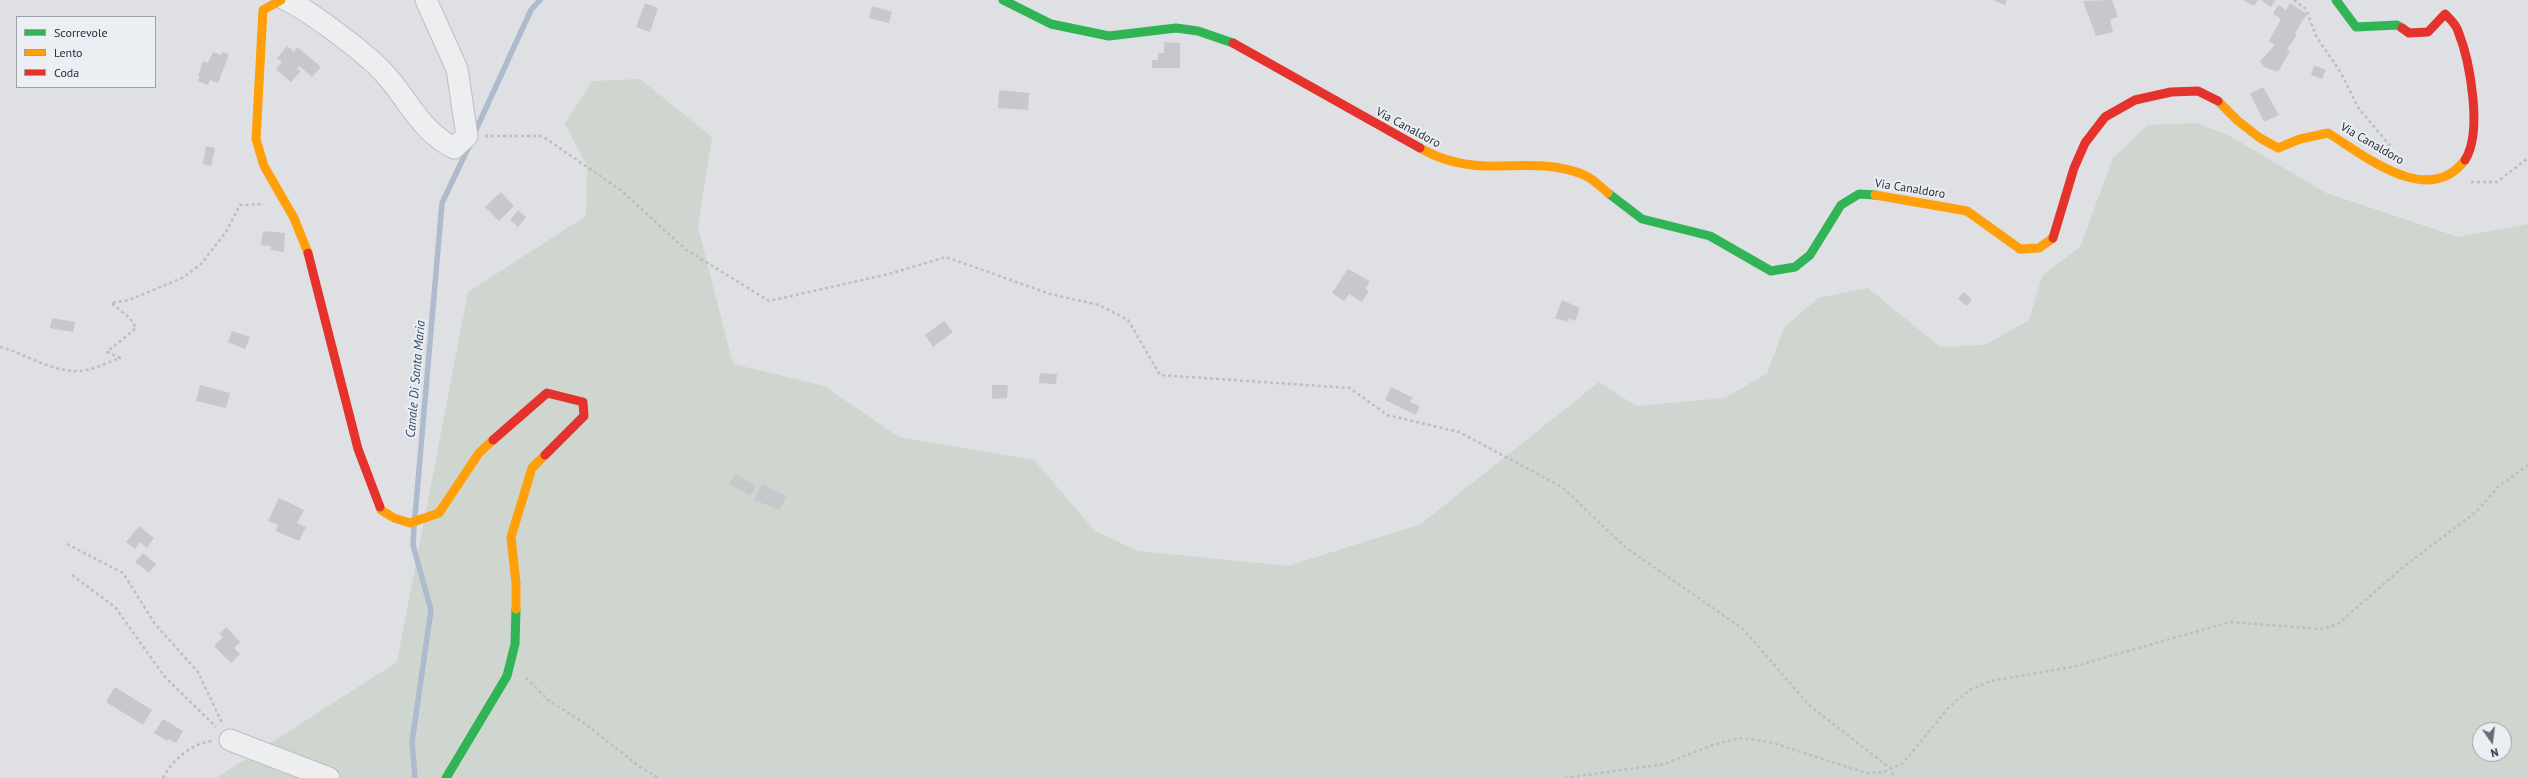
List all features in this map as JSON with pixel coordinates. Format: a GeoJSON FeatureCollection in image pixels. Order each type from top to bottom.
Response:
{"type":"FeatureCollection","features":[{"type":"Feature","properties":{"kind":"street"},"geometry":{"type":"LineString","coordinates":[[281,0],[263,10],[256,139],[264,166],[294,218],[311,260],[358,450],[381,510],[394,518],[410,523],[439,513],[479,453],[547,393],[583,402],[584,416],[532,468],[511,537],[516,583],[515,644],[511,663],[507,676],[446,778]]}},
{"type":"Feature","properties":{"kind":"street"},"geometry":{"type":"LineString","coordinates":[[286,0],[357,50],[384,73],[436,139],[454,148],[467,136],[457,69],[426,0]]}},
{"type":"Feature","properties":{"kind":"street","name":"Via Canaldoro"},"geometry":{"type":"LineString","coordinates":[[1003,0],[1051,24],[1109,36],[1176,28],[1198,31],[1237,44],[1378,126],[1440,159],[1483,166],[1528,164],[1553,166],[1584,174],[1642,219],[1710,236],[1771,271],[1795,267],[1810,255],[1841,205],[1859,194],[1886,194],[1966,211],[2020,249],[2039,248],[2054,237],[2074,168],[2085,142],[2105,117],[2135,100],[2171,92],[2198,91],[2221,103],[2238,121],[2260,138],[2278,148],[2300,139],[2328,133],[2409,179],[2434,178],[2450,174],[2468,155],[2473,137],[2470,82],[2458,29],[2445,14],[2428,32],[2409,33],[2398,25],[2356,27],[2336,0]]}},
{"type":"Feature","properties":{"kind":"street"},"geometry":{"type":"LineString","coordinates":[[230,740],[329,778]]}},
{"type":"Feature","properties":{"kind":"path"},"geometry":{"type":"LineString","coordinates":[[2294,0],[2306,9],[2316,36],[2341,73],[2359,109],[2397,152]]}},
{"type":"Feature","properties":{"kind":"path"},"geometry":{"type":"LineString","coordinates":[[467,136],[542,136],[622,191],[685,249],[769,301],[889,274],[946,257],[1050,294],[1099,305],[1128,320],[1160,375],[1350,388],[1387,415],[1459,432],[1562,487],[1625,547],[1743,629],[1809,705],[1891,769],[1894,778]]}},
{"type":"Feature","properties":{"kind":"path"},"geometry":{"type":"LineString","coordinates":[[0,347],[15,351],[49,367],[80,372],[120,358],[106,352],[136,328],[130,318],[111,303],[129,300],[182,278],[201,264],[222,237],[240,205],[285,202]]}},
{"type":"Feature","properties":{"kind":"path"},"geometry":{"type":"LineString","coordinates":[[1565,778],[1664,764],[1713,744],[1739,738],[1770,742],[1866,773],[1884,772],[1904,763],[1950,706],[1970,690],[1990,681],[2072,667],[2230,622],[2322,629],[2338,624],[2402,568],[2476,512],[2499,486],[2528,465]]}},
{"type":"Feature","properties":{"kind":"path"},"geometry":{"type":"LineString","coordinates":[[67,544],[123,573],[155,624],[198,672],[230,740]]}},
{"type":"Feature","properties":{"kind":"path"},"geometry":{"type":"LineString","coordinates":[[72,575],[116,607],[164,676],[230,740]]}},
{"type":"Feature","properties":{"kind":"path"},"geometry":{"type":"LineString","coordinates":[[511,663],[548,700],[584,723],[640,767],[659,778]]}},
{"type":"Feature","properties":{"kind":"path"},"geometry":{"type":"LineString","coordinates":[[162,778],[179,757],[206,742],[230,740]]}},
{"type":"Feature","properties":{"kind":"shaded area"},"geometry":{"type":"Polygon","coordinates":[[[640,79],[712,137],[698,227],[733,364],[824,386],[899,437],[1034,460],[1095,531],[1138,551],[1288,566],[1421,524],[1599,382],[1636,406],[1725,398],[1767,373],[1784,328],[1818,298],[1868,288],[1940,347],[1985,345],[2029,320],[2042,276],[2080,247],[2113,158],[2148,125],[2196,123],[2230,136],[2326,193],[2458,237],[2528,224],[2528,778],[216,778],[397,662],[468,292],[586,216],[587,166],[565,124],[592,81],[640,79]]]}},
{"type":"Feature","properties":{"kind":"building"},"geometry":{"type":"Polygon","coordinates":[[[1992,0],[2007,0],[2005,5],[1992,0]]]}},
{"type":"Feature","properties":{"kind":"building"},"geometry":{"type":"Polygon","coordinates":[[[2112,0],[2118,17],[2110,20],[2113,32],[2096,36],[2083,1],[2112,0]]]}},
{"type":"Feature","properties":{"kind":"building"},"geometry":{"type":"Polygon","coordinates":[[[2243,0],[2258,0],[2254,6],[2243,0]]]}},
{"type":"Feature","properties":{"kind":"building"},"geometry":{"type":"Polygon","coordinates":[[[2261,0],[2276,0],[2271,7],[2261,0]]]}},
{"type":"Feature","properties":{"kind":"building"},"geometry":{"type":"Polygon","coordinates":[[[645,3],[658,8],[650,32],[636,27],[645,3]]]}},
{"type":"Feature","properties":{"kind":"building"},"geometry":{"type":"Polygon","coordinates":[[[2290,3],[2307,14],[2295,33],[2297,35],[2287,49],[2290,51],[2278,72],[2264,67],[2260,61],[2275,45],[2269,41],[2281,19],[2273,14],[2278,5],[2286,10],[2290,3]]]}},
{"type":"Feature","properties":{"kind":"building"},"geometry":{"type":"Polygon","coordinates":[[[872,6],[892,12],[889,23],[869,18],[872,6]]]}},
{"type":"Feature","properties":{"kind":"building"},"geometry":{"type":"Polygon","coordinates":[[[1164,42],[1180,43],[1180,68],[1152,68],[1152,60],[1158,60],[1158,53],[1164,53],[1164,42]]]}},
{"type":"Feature","properties":{"kind":"building"},"geometry":{"type":"Polygon","coordinates":[[[287,46],[294,52],[297,47],[321,67],[312,77],[299,66],[297,69],[301,71],[291,82],[276,69],[282,62],[277,58],[287,46]]]}},
{"type":"Feature","properties":{"kind":"building"},"geometry":{"type":"Polygon","coordinates":[[[213,52],[221,55],[223,52],[229,54],[218,83],[210,80],[208,85],[198,81],[200,76],[198,76],[203,61],[208,63],[213,52]]]}},
{"type":"Feature","properties":{"kind":"building"},"geometry":{"type":"Polygon","coordinates":[[[2314,65],[2326,70],[2322,79],[2311,75],[2314,65]]]}},
{"type":"Feature","properties":{"kind":"building"},"geometry":{"type":"Polygon","coordinates":[[[2263,87],[2279,115],[2264,122],[2250,94],[2263,87]]]}},
{"type":"Feature","properties":{"kind":"building"},"geometry":{"type":"Polygon","coordinates":[[[999,90],[1029,93],[1028,110],[998,108],[999,90]]]}},
{"type":"Feature","properties":{"kind":"building"},"geometry":{"type":"Polygon","coordinates":[[[206,146],[215,148],[211,166],[203,164],[206,146]]]}},
{"type":"Feature","properties":{"kind":"building"},"geometry":{"type":"Polygon","coordinates":[[[501,192],[514,206],[499,221],[485,207],[501,192]]]}},
{"type":"Feature","properties":{"kind":"building"},"geometry":{"type":"Polygon","coordinates":[[[518,210],[526,217],[518,227],[510,220],[518,210]]]}},
{"type":"Feature","properties":{"kind":"building"},"geometry":{"type":"Polygon","coordinates":[[[263,231],[285,233],[284,252],[271,250],[271,246],[261,245],[263,231]]]}},
{"type":"Feature","properties":{"kind":"building"},"geometry":{"type":"Polygon","coordinates":[[[1348,269],[1370,281],[1365,289],[1369,291],[1362,302],[1349,294],[1344,301],[1332,293],[1348,269]]]}},
{"type":"Feature","properties":{"kind":"building"},"geometry":{"type":"Polygon","coordinates":[[[1963,292],[1972,299],[1967,306],[1958,299],[1963,292]]]}},
{"type":"Feature","properties":{"kind":"building"},"geometry":{"type":"Polygon","coordinates":[[[1562,300],[1580,308],[1575,321],[1569,318],[1568,322],[1555,318],[1562,300]]]}},
{"type":"Feature","properties":{"kind":"building"},"geometry":{"type":"Polygon","coordinates":[[[52,318],[75,322],[73,332],[50,328],[52,318]]]}},
{"type":"Feature","properties":{"kind":"building"},"geometry":{"type":"Polygon","coordinates":[[[944,321],[953,332],[933,347],[925,335],[944,321]]]}},
{"type":"Feature","properties":{"kind":"building"},"geometry":{"type":"Polygon","coordinates":[[[232,331],[250,337],[245,349],[228,342],[232,331]]]}},
{"type":"Feature","properties":{"kind":"building"},"geometry":{"type":"Polygon","coordinates":[[[1040,373],[1057,374],[1056,384],[1039,383],[1040,373]]]}},
{"type":"Feature","properties":{"kind":"building"},"geometry":{"type":"Polygon","coordinates":[[[200,385],[230,393],[226,408],[196,401],[200,385]]]}},
{"type":"Feature","properties":{"kind":"building"},"geometry":{"type":"Polygon","coordinates":[[[992,385],[1008,385],[1007,398],[992,399],[992,385]]]}},
{"type":"Feature","properties":{"kind":"building"},"geometry":{"type":"Polygon","coordinates":[[[1391,387],[1413,398],[1410,402],[1420,406],[1416,415],[1385,400],[1391,387]]]}},
{"type":"Feature","properties":{"kind":"building"},"geometry":{"type":"Polygon","coordinates":[[[735,474],[756,486],[750,496],[729,484],[735,474]]]}},
{"type":"Feature","properties":{"kind":"building"},"geometry":{"type":"Polygon","coordinates":[[[762,484],[786,496],[780,510],[754,500],[762,484]]]}},
{"type":"Feature","properties":{"kind":"building"},"geometry":{"type":"Polygon","coordinates":[[[279,498],[304,510],[297,523],[306,527],[299,541],[276,531],[278,525],[268,521],[279,498]]]}},
{"type":"Feature","properties":{"kind":"building"},"geometry":{"type":"Polygon","coordinates":[[[139,526],[154,538],[147,548],[140,542],[135,549],[126,542],[139,526]]]}},
{"type":"Feature","properties":{"kind":"building"},"geometry":{"type":"Polygon","coordinates":[[[143,553],[156,564],[149,573],[135,562],[143,553]]]}},
{"type":"Feature","properties":{"kind":"building"},"geometry":{"type":"Polygon","coordinates":[[[226,627],[240,642],[234,648],[240,654],[231,663],[214,646],[223,637],[219,634],[226,627]]]}},
{"type":"Feature","properties":{"kind":"building"},"geometry":{"type":"Polygon","coordinates":[[[115,687],[152,710],[143,725],[106,702],[115,687]]]}},
{"type":"Feature","properties":{"kind":"building"},"geometry":{"type":"Polygon","coordinates":[[[163,719],[183,731],[176,743],[169,739],[167,741],[154,733],[163,719]]]}},
{"type":"Feature","properties":{"kind":"waterway","name":"Canale Di Santa Maria"},"geometry":{"type":"LineString","coordinates":[[474,134],[531,10],[540,0]]}},
{"type":"Feature","properties":{"kind":"waterway","name":"Canale Di Santa Maria"},"geometry":{"type":"LineString","coordinates":[[415,516],[442,203],[470,144]]}},
{"type":"Feature","properties":{"kind":"waterway","name":"Canale Di Santa Maria"},"geometry":{"type":"LineString","coordinates":[[414,527],[413,545],[431,610],[412,742],[415,778]]}},
{"type":"Feature","properties":{"kind":"traffic: fast"},"geometry":{"type":"LineString","coordinates":[[1003,0],[1051,24],[1109,36],[1176,28],[1198,31],[1233,43]]}},
{"type":"Feature","properties":{"kind":"traffic: fast"},"geometry":{"type":"LineString","coordinates":[[2336,0],[2356,27],[2397,25],[2402,28]]}},
{"type":"Feature","properties":{"kind":"traffic: fast"},"geometry":{"type":"LineString","coordinates":[[1608,193],[1642,219],[1710,236],[1771,271],[1795,267],[1810,255],[1841,205],[1859,194],[1875,195]]}},
{"type":"Feature","properties":{"kind":"traffic: fast"},"geometry":{"type":"LineString","coordinates":[[446,778],[507,676],[515,644],[516,609]]}},
{"type":"Feature","properties":{"kind":"traffic: slow"},"geometry":{"type":"LineString","coordinates":[[281,0],[263,10],[256,139],[264,166],[294,218],[308,253]]}},
{"type":"Feature","properties":{"kind":"traffic: slow"},"geometry":{"type":"LineString","coordinates":[[2218,101],[2238,121],[2260,138],[2278,148],[2300,139],[2328,133],[2377,164],[2396,173],[2415,179],[2433,180],[2450,174],[2465,160]]}},
{"type":"Feature","properties":{"kind":"traffic: slow"},"geometry":{"type":"LineString","coordinates":[[1420,148],[1450,161],[1467,164],[1484,166],[1547,166],[1572,171],[1590,178],[1608,193]]}},
{"type":"Feature","properties":{"kind":"traffic: slow"},"geometry":{"type":"LineString","coordinates":[[1875,195],[1967,211],[2020,249],[2039,248],[2053,238]]}},
{"type":"Feature","properties":{"kind":"traffic: slow"},"geometry":{"type":"LineString","coordinates":[[380,507],[381,510],[394,518],[410,523],[439,513],[479,453],[493,440]]}},
{"type":"Feature","properties":{"kind":"traffic: slow"},"geometry":{"type":"LineString","coordinates":[[516,609],[516,583],[511,537],[532,468],[545,455]]}},
{"type":"Feature","properties":{"kind":"traffic: jam"},"geometry":{"type":"LineString","coordinates":[[2402,28],[2409,33],[2428,32],[2445,14],[2457,28],[2467,60],[2473,96],[2473,132],[2470,148],[2465,160]]}},
{"type":"Feature","properties":{"kind":"traffic: jam"},"geometry":{"type":"LineString","coordinates":[[1233,43],[1420,148]]}},
{"type":"Feature","properties":{"kind":"traffic: jam"},"geometry":{"type":"LineString","coordinates":[[2053,238],[2074,168],[2085,143],[2105,117],[2135,100],[2171,92],[2198,91],[2218,101]]}},
{"type":"Feature","properties":{"kind":"traffic: jam"},"geometry":{"type":"LineString","coordinates":[[308,253],[358,449],[380,507]]}},
{"type":"Feature","properties":{"kind":"traffic: jam"},"geometry":{"type":"LineString","coordinates":[[493,440],[547,393],[583,402],[584,416],[545,455]]}}]}
